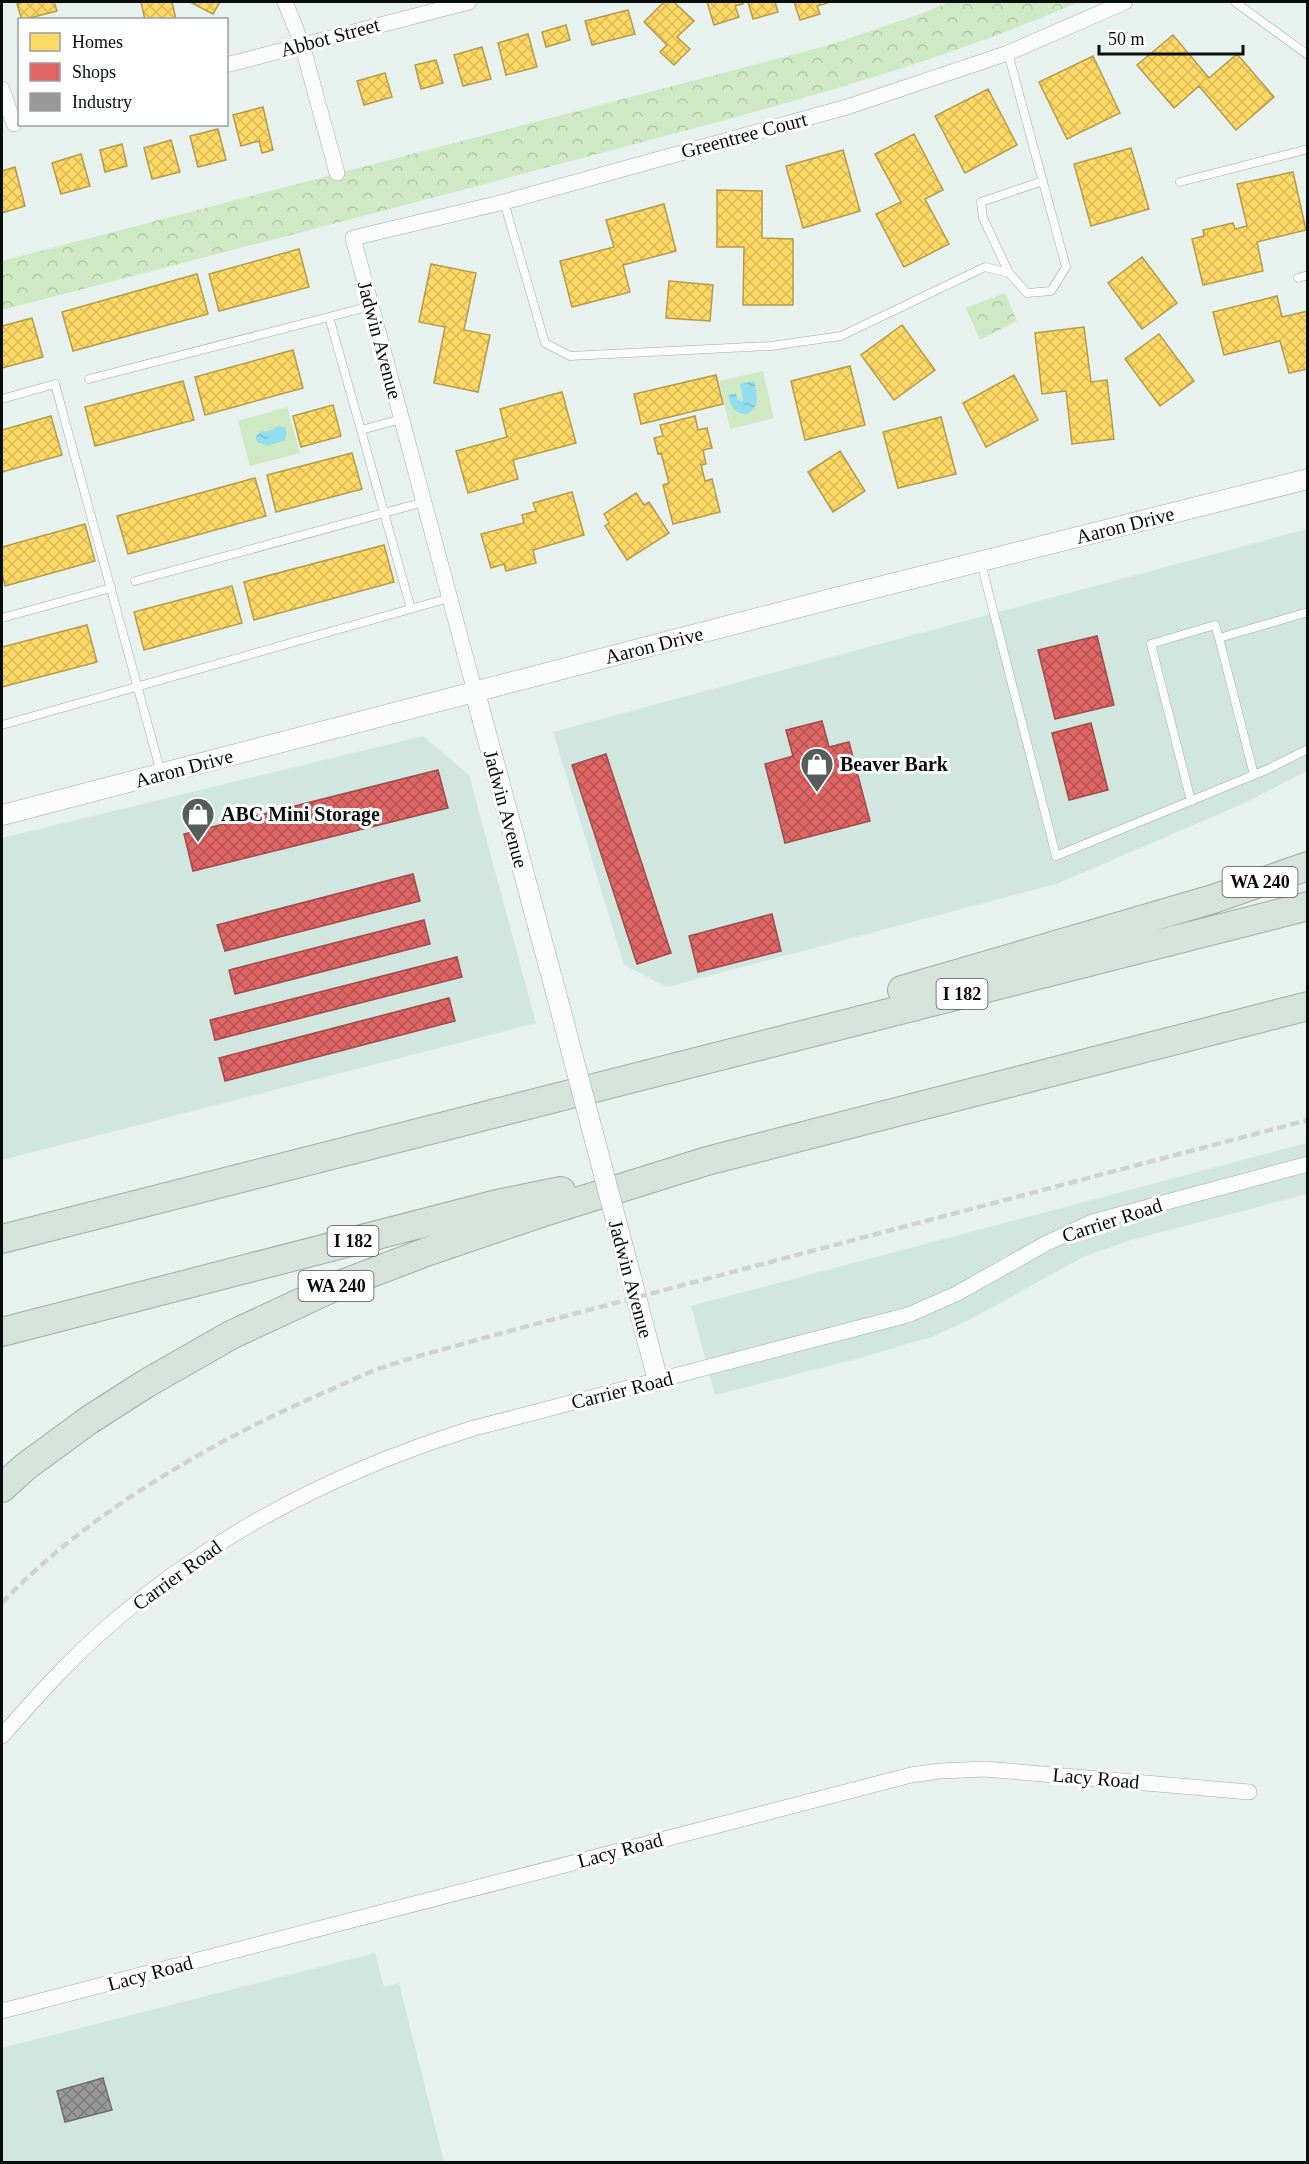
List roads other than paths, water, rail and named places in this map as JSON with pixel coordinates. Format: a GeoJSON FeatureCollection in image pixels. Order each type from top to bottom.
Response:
{"type":"FeatureCollection","features":[{"type":"Feature","properties":{"kind":"highway"},"geometry":{"type":"LineString","coordinates":[[1213,898],[1308,854]]}},
{"type":"Feature","properties":{"kind":"highway","name":"WA 240"},"geometry":{"type":"LineString","coordinates":[[617,1082],[732,1039],[1213,898],[1308,866]]}},
{"type":"Feature","properties":{"kind":"highway","name":"I 182"},"geometry":{"type":"LineString","coordinates":[[2,1239],[1308,906]]}},
{"type":"Feature","properties":{"kind":"highway","name":"I 182"},"geometry":{"type":"LineString","coordinates":[[2,1332],[497,1203],[707,1161],[1308,1006]]}},
{"type":"Feature","properties":{"kind":"highway","name":"WA 240"},"geometry":{"type":"LineString","coordinates":[[2,1488],[25,1467],[89,1420],[147,1383],[231,1335],[332,1288],[426,1252],[541,1213],[707,1161]]}},
{"type":"Feature","properties":{"kind":"street"},"geometry":{"type":"LineString","coordinates":[[285,2],[302,44],[337,173]]}},
{"type":"Feature","properties":{"kind":"street","name":"Abbot Street"},"geometry":{"type":"LineString","coordinates":[[228,64],[469,2]]}},
{"type":"Feature","properties":{"kind":"street","name":"Greentree Court"},"geometry":{"type":"LineString","coordinates":[[353,238],[504,202],[847,107],[1008,53],[1125,2]]}},
{"type":"Feature","properties":{"kind":"street"},"geometry":{"type":"LineString","coordinates":[[2,88],[12,125]]}},
{"type":"Feature","properties":{"kind":"street","name":"Jadwin Avenue"},"geometry":{"type":"LineString","coordinates":[[353,238],[658,1381]]}},
{"type":"Feature","properties":{"kind":"street","name":"Aaron Drive"},"geometry":{"type":"LineString","coordinates":[[2,815],[1308,479]]}},
{"type":"Feature","properties":{"kind":"street","name":"Carrier Road"},"geometry":{"type":"LineString","coordinates":[[2,1736],[43,1689],[113,1622],[197,1558],[279,1508],[348,1474],[440,1439],[908,1315],[956,1294],[1045,1244],[1092,1222],[1308,1164]]}},
{"type":"Feature","properties":{"kind":"street","name":"Lacy Road"},"geometry":{"type":"LineString","coordinates":[[2,2012],[911,1775],[985,1769],[1249,1792]]}},
{"type":"Feature","properties":{"kind":"lane"},"geometry":{"type":"LineString","coordinates":[[1235,2],[1308,55]]}},
{"type":"Feature","properties":{"kind":"lane"},"geometry":{"type":"LineString","coordinates":[[1008,53],[1043,181],[1066,267],[1051,291],[1027,293],[1009,273],[983,218],[981,202],[1043,181]]}},
{"type":"Feature","properties":{"kind":"lane"},"geometry":{"type":"LineString","coordinates":[[1180,182],[1308,149]]}},
{"type":"Feature","properties":{"kind":"lane"},"geometry":{"type":"LineString","coordinates":[[504,202],[545,343],[570,356],[771,346],[841,336],[985,267],[1009,273]]}},
{"type":"Feature","properties":{"kind":"lane"},"geometry":{"type":"LineString","coordinates":[[1298,278],[1308,275]]}},
{"type":"Feature","properties":{"kind":"lane"},"geometry":{"type":"LineString","coordinates":[[89,379],[371,306]]}},
{"type":"Feature","properties":{"kind":"lane"},"geometry":{"type":"LineString","coordinates":[[329,317],[411,609]]}},
{"type":"Feature","properties":{"kind":"lane"},"geometry":{"type":"LineString","coordinates":[[2,399],[55,384],[161,773]]}},
{"type":"Feature","properties":{"kind":"lane"},"geometry":{"type":"LineString","coordinates":[[361,430],[401,419]]}},
{"type":"Feature","properties":{"kind":"lane"},"geometry":{"type":"LineString","coordinates":[[135,580],[424,502]]}},
{"type":"Feature","properties":{"kind":"lane"},"geometry":{"type":"LineString","coordinates":[[981,562],[1056,856],[1254,775],[1308,749]]}},
{"type":"Feature","properties":{"kind":"lane"},"geometry":{"type":"LineString","coordinates":[[2,618],[111,588]]}},
{"type":"Feature","properties":{"kind":"lane"},"geometry":{"type":"LineString","coordinates":[[2,725],[449,598]]}},
{"type":"Feature","properties":{"kind":"lane"},"geometry":{"type":"LineString","coordinates":[[1219,638],[1308,612]]}},
{"type":"Feature","properties":{"kind":"lane"},"geometry":{"type":"LineString","coordinates":[[1191,801],[1151,644],[1215,625],[1254,775]]}},
{"type":"Feature","properties":{"kind":"water"},"geometry":{"type":"Polygon","coordinates":[[[754,381],[756,403],[747,414],[739,413],[732,406],[728,395],[736,393],[738,400],[742,401],[740,384],[754,381]]]}},
{"type":"Feature","properties":{"kind":"water"},"geometry":{"type":"Polygon","coordinates":[[[279,426],[285,428],[287,432],[285,440],[268,446],[257,442],[256,437],[260,432],[279,426]]]}},
{"type":"Feature","properties":{"kind":"railway"},"geometry":{"type":"LineString","coordinates":[[2,1603],[35,1570],[72,1540],[111,1510],[152,1483],[280,1412],[374,1371],[494,1335],[1308,1120]]}},
{"type":"Feature","properties":{"kind":"place","name":"Beaver Bark"},"geometry":{"type":"Point","coordinates":[817,793]}},
{"type":"Feature","properties":{"kind":"place","name":"ABC Mini Storage"},"geometry":{"type":"Point","coordinates":[198,843]}}]}
